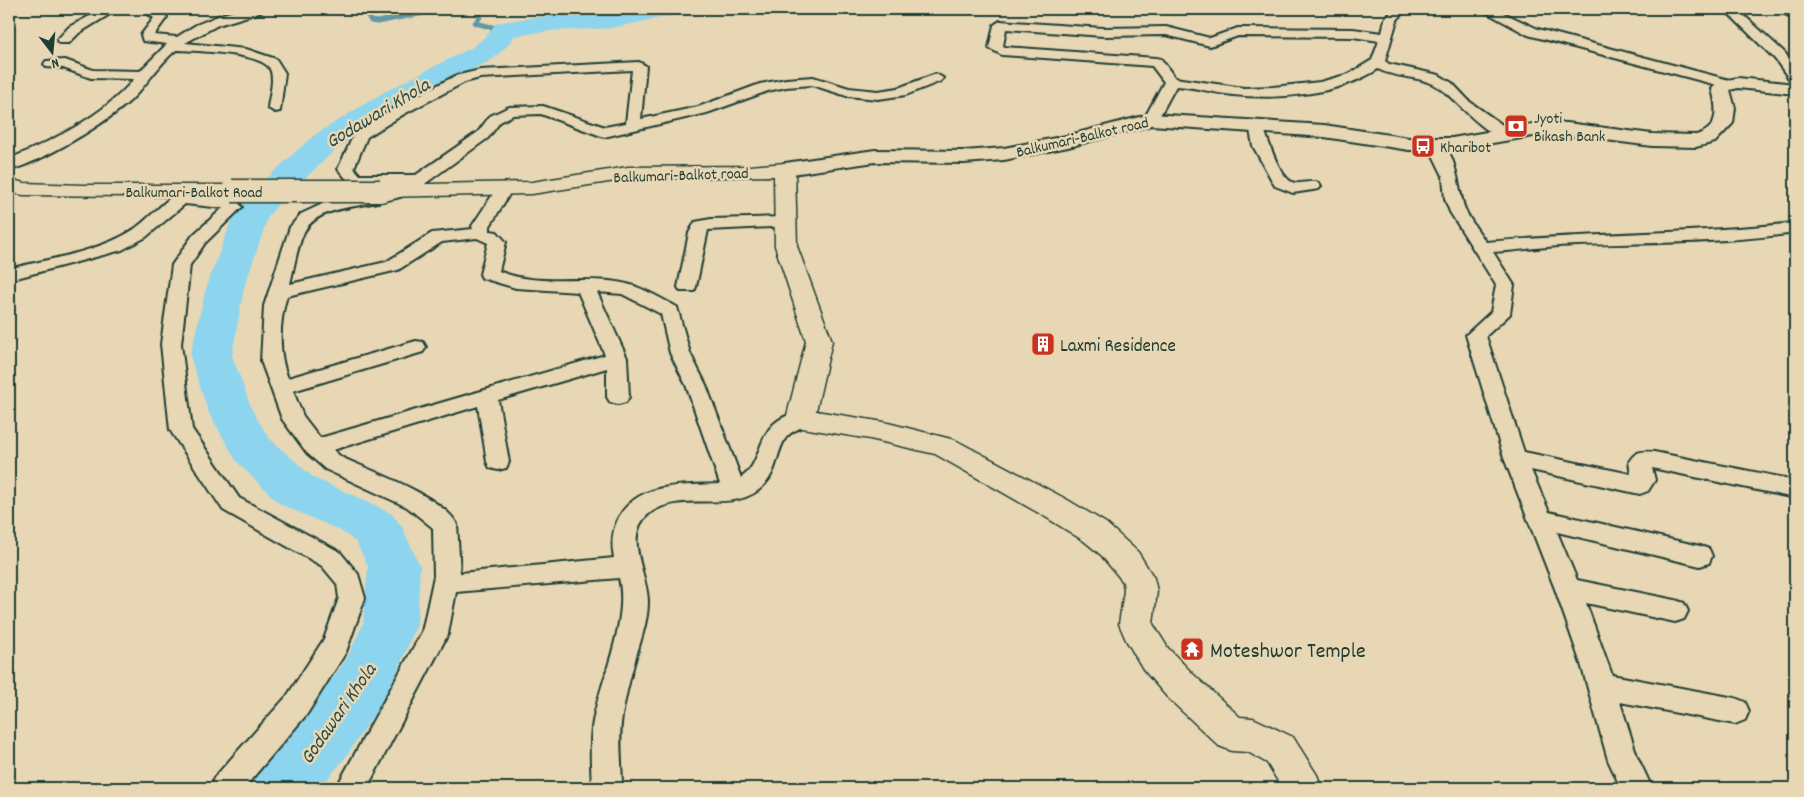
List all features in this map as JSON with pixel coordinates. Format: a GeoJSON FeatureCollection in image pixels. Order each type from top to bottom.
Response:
{"type":"FeatureCollection","features":[{"type":"Feature","properties":{"kind":"main road","name":"Balkumari-Balkot road"},"geometry":{"type":"LineString","coordinates":[[380,191],[416,184],[532,188],[628,173],[750,172],[784,169]]}},
{"type":"Feature","properties":{"kind":"main road"},"geometry":{"type":"LineString","coordinates":[[784,169],[786,246],[819,341],[800,418],[865,428],[945,448],[1078,520],[1101,537],[1128,564],[1138,578],[1142,588],[1137,615],[1137,628],[1156,660],[1232,734],[1253,735],[1280,750],[1303,788]]}},
{"type":"Feature","properties":{"kind":"main road","name":"Balkumari-Balkot Road"},"geometry":{"type":"LineString","coordinates":[[9,185],[23,189],[185,195],[232,191],[380,191]]}},
{"type":"Feature","properties":{"kind":"street"},"geometry":{"type":"LineString","coordinates":[[64,40],[74,30],[112,9]]}},
{"type":"Feature","properties":{"kind":"street"},"geometry":{"type":"LineString","coordinates":[[147,9],[161,17],[147,35],[148,38],[245,53],[262,57],[273,63],[277,71],[275,108]]}},
{"type":"Feature","properties":{"kind":"street"},"geometry":{"type":"LineString","coordinates":[[9,166],[56,145],[85,128],[123,100],[156,61],[189,32],[257,9]]}},
{"type":"Feature","properties":{"kind":"street"},"geometry":{"type":"LineString","coordinates":[[1171,82],[1195,83],[1232,91],[1262,92],[1335,84],[1362,73],[1378,62],[1387,38],[1391,19],[1399,9]]}},
{"type":"Feature","properties":{"kind":"street"},"geometry":{"type":"LineString","coordinates":[[1486,9],[1533,32],[1728,84],[1795,89]]}},
{"type":"Feature","properties":{"kind":"street"},"geometry":{"type":"LineString","coordinates":[[1730,9],[1780,56],[1795,77]]}},
{"type":"Feature","properties":{"kind":"street"},"geometry":{"type":"LineString","coordinates":[[1783,9],[1795,16]]}},
{"type":"Feature","properties":{"kind":"street"},"geometry":{"type":"LineString","coordinates":[[1171,82],[1160,64],[1156,62],[1002,51],[996,48],[1000,25],[1103,32],[1174,32],[1210,42],[1217,42],[1229,33],[1238,32],[1353,33],[1387,38]]}},
{"type":"Feature","properties":{"kind":"street"},"geometry":{"type":"LineString","coordinates":[[1378,62],[1384,67],[1434,78],[1447,86],[1465,105],[1506,134]]}},
{"type":"Feature","properties":{"kind":"street"},"geometry":{"type":"LineString","coordinates":[[51,64],[66,64],[91,74],[145,75]]}},
{"type":"Feature","properties":{"kind":"street"},"geometry":{"type":"LineString","coordinates":[[416,184],[356,180],[346,169],[360,135],[399,111],[460,79],[480,74],[639,66],[633,126]]}},
{"type":"Feature","properties":{"kind":"street"},"geometry":{"type":"LineString","coordinates":[[351,788],[435,634],[447,576],[445,524],[415,501],[333,463],[315,447],[294,419],[271,361],[274,306],[296,231],[308,218],[335,205],[397,194],[416,184],[483,134],[496,119],[510,111],[522,109],[543,110],[604,132],[702,110],[765,87],[786,83],[813,82],[847,92],[878,95],[901,92],[936,78]]}},
{"type":"Feature","properties":{"kind":"street"},"geometry":{"type":"LineString","coordinates":[[1151,119],[1171,82]]}},
{"type":"Feature","properties":{"kind":"street","name":"Balkumari-Balkot road"},"geometry":{"type":"LineString","coordinates":[[784,169],[875,156],[964,157],[1004,154],[1068,141],[1151,119],[1324,131],[1409,144],[1436,145],[1539,129],[1567,130],[1652,140],[1696,141],[1708,138],[1724,123],[1726,108],[1721,89],[1728,84]]}},
{"type":"Feature","properties":{"kind":"street"},"geometry":{"type":"LineString","coordinates":[[1256,125],[1261,146],[1281,183],[1293,188],[1313,186]]}},
{"type":"Feature","properties":{"kind":"street"},"geometry":{"type":"LineString","coordinates":[[1436,145],[1451,176],[1453,199],[1458,212],[1505,285],[1500,314],[1476,335],[1515,458],[1568,589],[1602,686],[1624,760],[1637,788]]}},
{"type":"Feature","properties":{"kind":"street"},"geometry":{"type":"LineString","coordinates":[[335,205],[356,180]]}},
{"type":"Feature","properties":{"kind":"street"},"geometry":{"type":"LineString","coordinates":[[505,188],[480,226],[482,234],[491,236],[497,242],[489,274],[502,281],[586,288],[615,287],[639,294],[670,311],[680,353],[696,385],[734,491]]}},
{"type":"Feature","properties":{"kind":"street"},"geometry":{"type":"LineString","coordinates":[[9,275],[116,246],[140,233],[185,195],[231,204],[234,207],[199,239],[181,265],[171,344],[181,430],[231,504],[332,559],[349,581],[352,598],[336,644],[298,705],[225,788]]}},
{"type":"Feature","properties":{"kind":"street"},"geometry":{"type":"LineString","coordinates":[[687,287],[701,226],[711,224],[784,222]]}},
{"type":"Feature","properties":{"kind":"street"},"geometry":{"type":"LineString","coordinates":[[1482,248],[1575,240],[1688,237],[1795,228]]}},
{"type":"Feature","properties":{"kind":"street"},"geometry":{"type":"LineString","coordinates":[[287,290],[392,266],[438,237],[472,234]]}},
{"type":"Feature","properties":{"kind":"street"},"geometry":{"type":"LineString","coordinates":[[586,288],[617,358],[618,397]]}},
{"type":"Feature","properties":{"kind":"street"},"geometry":{"type":"LineString","coordinates":[[286,386],[416,346]]}},
{"type":"Feature","properties":{"kind":"street"},"geometry":{"type":"LineString","coordinates":[[315,447],[617,358]]}},
{"type":"Feature","properties":{"kind":"street"},"geometry":{"type":"LineString","coordinates":[[487,396],[498,462]]}},
{"type":"Feature","properties":{"kind":"street"},"geometry":{"type":"LineString","coordinates":[[607,788],[607,719],[633,626],[635,595],[624,548],[625,526],[641,507],[667,496],[734,491],[751,483],[762,472],[774,438],[784,426],[800,418]]}},
{"type":"Feature","properties":{"kind":"street"},"geometry":{"type":"LineString","coordinates":[[1515,458],[1640,484],[1643,480],[1640,462],[1644,459],[1654,460],[1795,489]]}},
{"type":"Feature","properties":{"kind":"street"},"geometry":{"type":"LineString","coordinates":[[1540,519],[1700,556]]}},
{"type":"Feature","properties":{"kind":"street"},"geometry":{"type":"LineString","coordinates":[[460,583],[628,567]]}},
{"type":"Feature","properties":{"kind":"street"},"geometry":{"type":"LineString","coordinates":[[1568,589],[1675,611]]}},
{"type":"Feature","properties":{"kind":"street"},"geometry":{"type":"LineString","coordinates":[[1602,686],[1735,710]]}},
{"type":"Feature","properties":{"kind":"waterway"},"geometry":{"type":"LineString","coordinates":[[360,9],[365,11],[371,21],[377,22],[444,9]]}},
{"type":"Feature","properties":{"kind":"waterway"},"geometry":{"type":"LineString","coordinates":[[478,9],[480,17],[475,23],[504,30]]}},
{"type":"Feature","properties":{"kind":"waterway","name":"Godawari Khola"},"geometry":{"type":"LineString","coordinates":[[281,788],[324,738],[368,675],[390,624],[394,566],[384,541],[374,528],[358,518],[297,491],[253,450],[230,411],[211,356],[225,288],[251,216],[265,198],[324,143],[394,98],[483,53],[499,39],[504,30],[550,23],[612,20],[669,9]]}},
{"type":"Feature","properties":{"kind":"place","name":"Jyoti Bikash Bank"},"geometry":{"type":"Point","coordinates":[1516,126]}},
{"type":"Feature","properties":{"kind":"place","name":"Kharibot"},"geometry":{"type":"Point","coordinates":[1423,146]}},
{"type":"Feature","properties":{"kind":"place","name":"Laxmi Residence"},"geometry":{"type":"Point","coordinates":[1043,344]}},
{"type":"Feature","properties":{"kind":"place","name":"Moteshwor Temple"},"geometry":{"type":"Point","coordinates":[1192,649]}}]}
